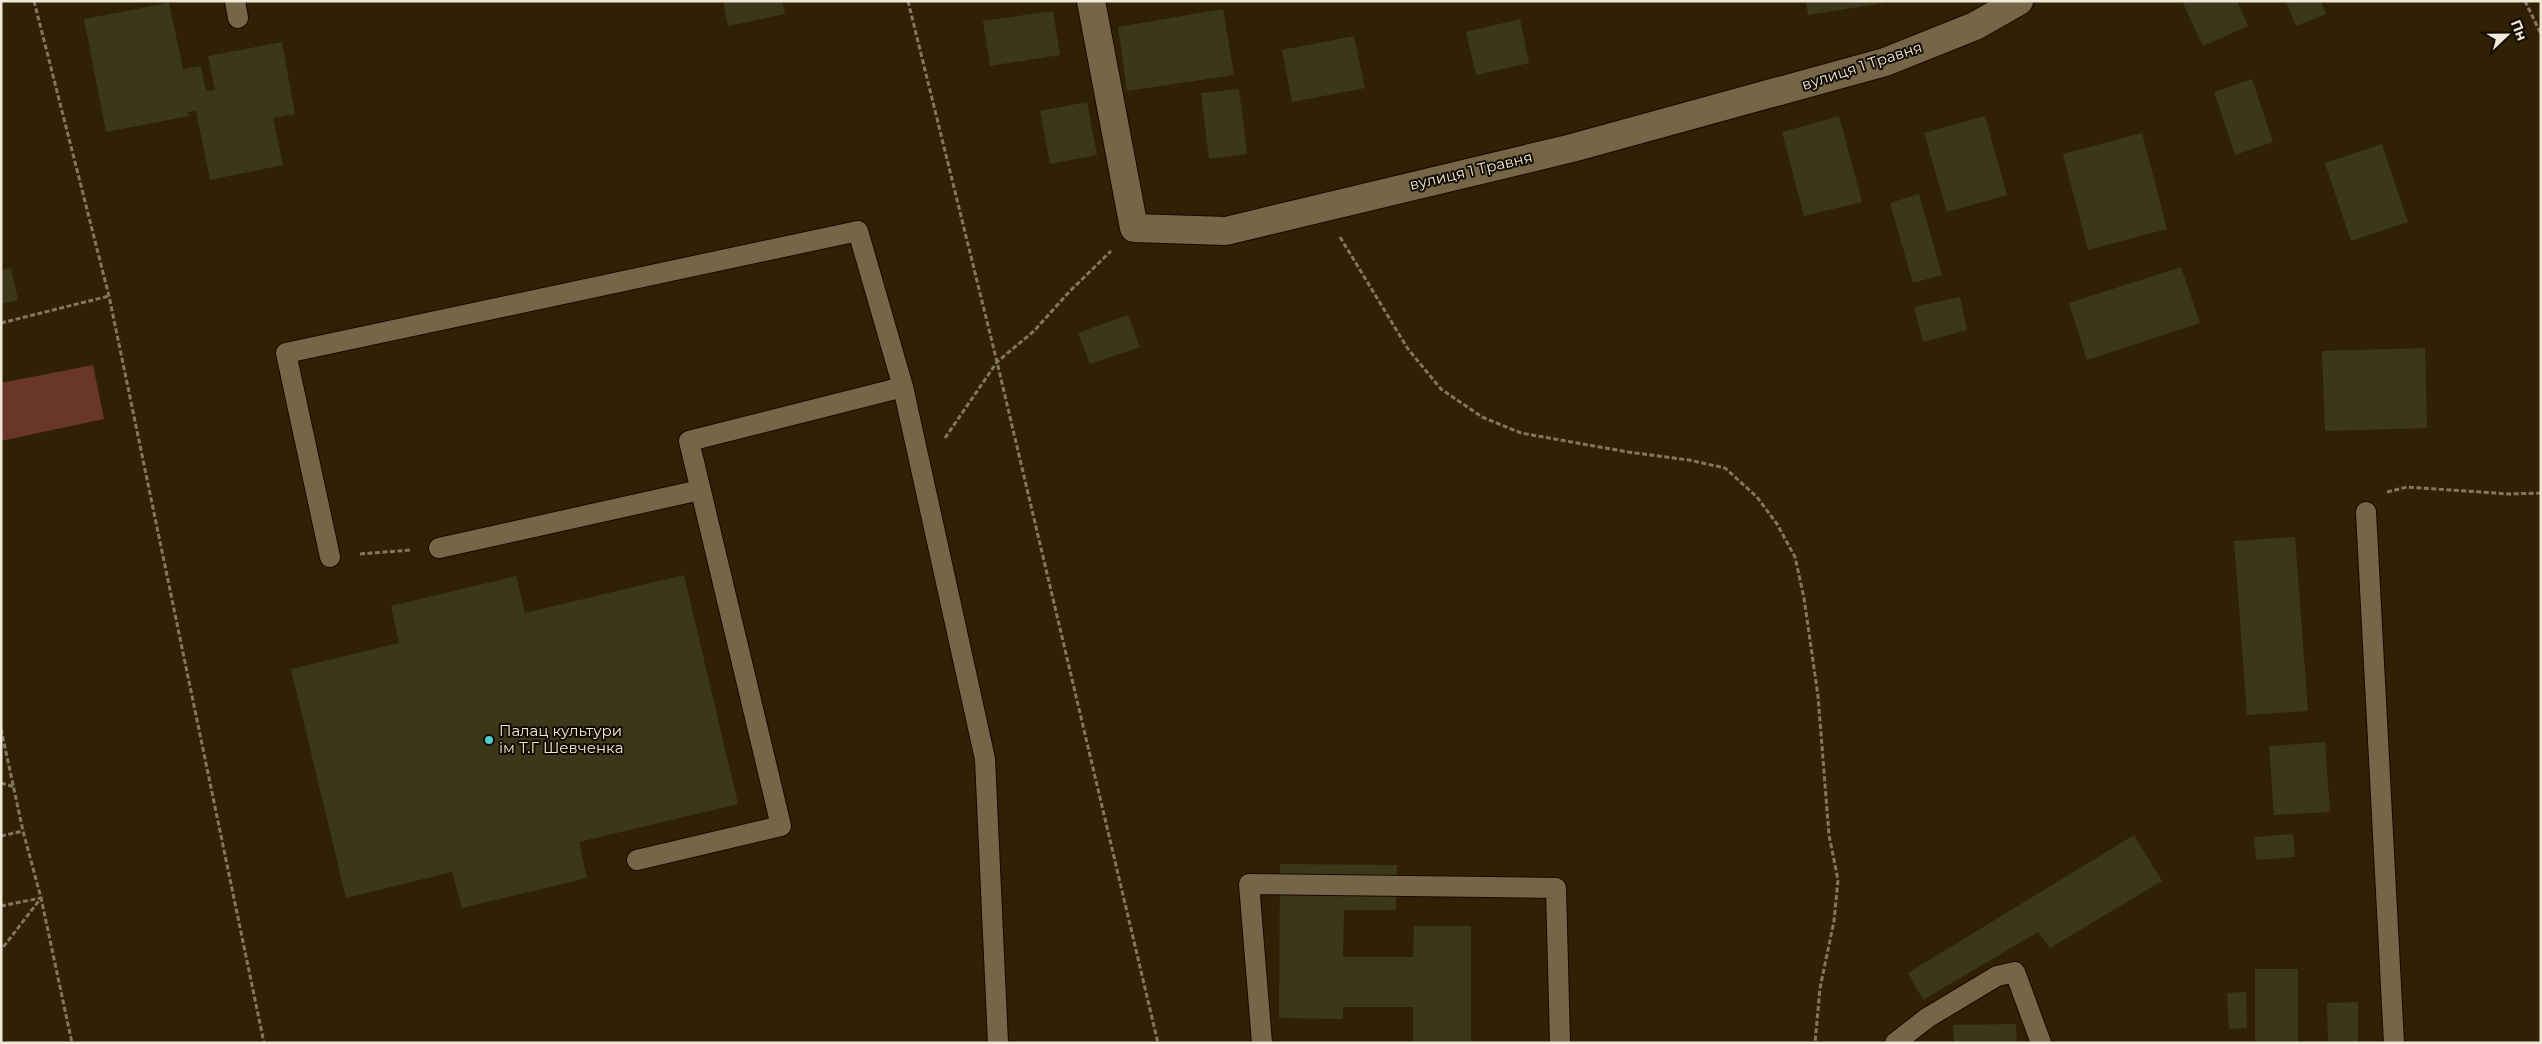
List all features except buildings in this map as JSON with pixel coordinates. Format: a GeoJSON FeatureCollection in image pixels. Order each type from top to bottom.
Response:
{"type":"FeatureCollection","features":[{"type":"Feature","properties":{"kind":"street"},"geometry":{"type":"LineString","coordinates":[[1092,1],[1134,228]]}},
{"type":"Feature","properties":{"kind":"street","name":"вулиця 1 Травня"},"geometry":{"type":"LineString","coordinates":[[1134,228],[1226,231],[1572,148],[1885,62],[1975,26],[2019,1]]}},
{"type":"Feature","properties":{"kind":"lane"},"geometry":{"type":"LineString","coordinates":[[330,557],[286,354],[858,231],[903,387],[985,759],[998,1043]]}},
{"type":"Feature","properties":{"kind":"lane"},"geometry":{"type":"LineString","coordinates":[[637,860],[781,826],[689,441],[903,387]]}},
{"type":"Feature","properties":{"kind":"lane"},"geometry":{"type":"LineString","coordinates":[[439,548],[700,490]]}},
{"type":"Feature","properties":{"kind":"lane"},"geometry":{"type":"LineString","coordinates":[[2366,512],[2394,1043]]}},
{"type":"Feature","properties":{"kind":"lane"},"geometry":{"type":"LineString","coordinates":[[1262,1043],[1248,884],[1556,888],[1560,1043]]}},
{"type":"Feature","properties":{"kind":"lane"},"geometry":{"type":"LineString","coordinates":[[1895,1043],[1927,1018],[1997,976],[2015,972],[2041,1043]]}},
{"type":"Feature","properties":{"kind":"path"},"geometry":{"type":"LineString","coordinates":[[34,1],[109,296],[264,1043]]}},
{"type":"Feature","properties":{"kind":"path"},"geometry":{"type":"LineString","coordinates":[[908,1],[997,362],[1158,1043]]}},
{"type":"Feature","properties":{"kind":"path"},"geometry":{"type":"LineString","coordinates":[[2525,1],[2541,34]]}},
{"type":"Feature","properties":{"kind":"path"},"geometry":{"type":"LineString","coordinates":[[1322,207],[1378,295],[1408,349],[1441,389],[1474,411],[1521,433],[1628,452],[1689,460],[1725,468],[1757,497],[1777,524],[1795,557],[1804,598],[1818,696],[1829,835],[1838,880],[1832,930],[1819,997],[1815,1043]]}},
{"type":"Feature","properties":{"kind":"path"},"geometry":{"type":"LineString","coordinates":[[924,478],[950,429],[997,362],[1034,331],[1069,292],[1134,228]]}},
{"type":"Feature","properties":{"kind":"path"},"geometry":{"type":"LineString","coordinates":[[1,323],[109,296]]}},
{"type":"Feature","properties":{"kind":"path"},"geometry":{"type":"LineString","coordinates":[[2366,512],[2371,496],[2407,487],[2509,494],[2541,493]]}},
{"type":"Feature","properties":{"kind":"path"},"geometry":{"type":"LineString","coordinates":[[330,557],[439,548]]}},
{"type":"Feature","properties":{"kind":"path"},"geometry":{"type":"LineString","coordinates":[[1,729],[15,786],[23,832],[42,898],[72,1043]]}},
{"type":"Feature","properties":{"kind":"path"},"geometry":{"type":"LineString","coordinates":[[1,783],[15,786]]}},
{"type":"Feature","properties":{"kind":"path"},"geometry":{"type":"LineString","coordinates":[[1,836],[23,832]]}},
{"type":"Feature","properties":{"kind":"path"},"geometry":{"type":"LineString","coordinates":[[1,906],[42,898]]}},
{"type":"Feature","properties":{"kind":"path"},"geometry":{"type":"LineString","coordinates":[[1,950],[42,898]]}},
{"type":"Feature","properties":{"kind":"shaded area"},"geometry":{"type":"Polygon","coordinates":[[[93,365],[104,419],[1,441],[1,383],[93,365]]]}},
{"type":"Feature","properties":{"kind":"place","name":"Палац культури ім Т.Г Шевченка"},"geometry":{"type":"Point","coordinates":[489,740]}}]}
